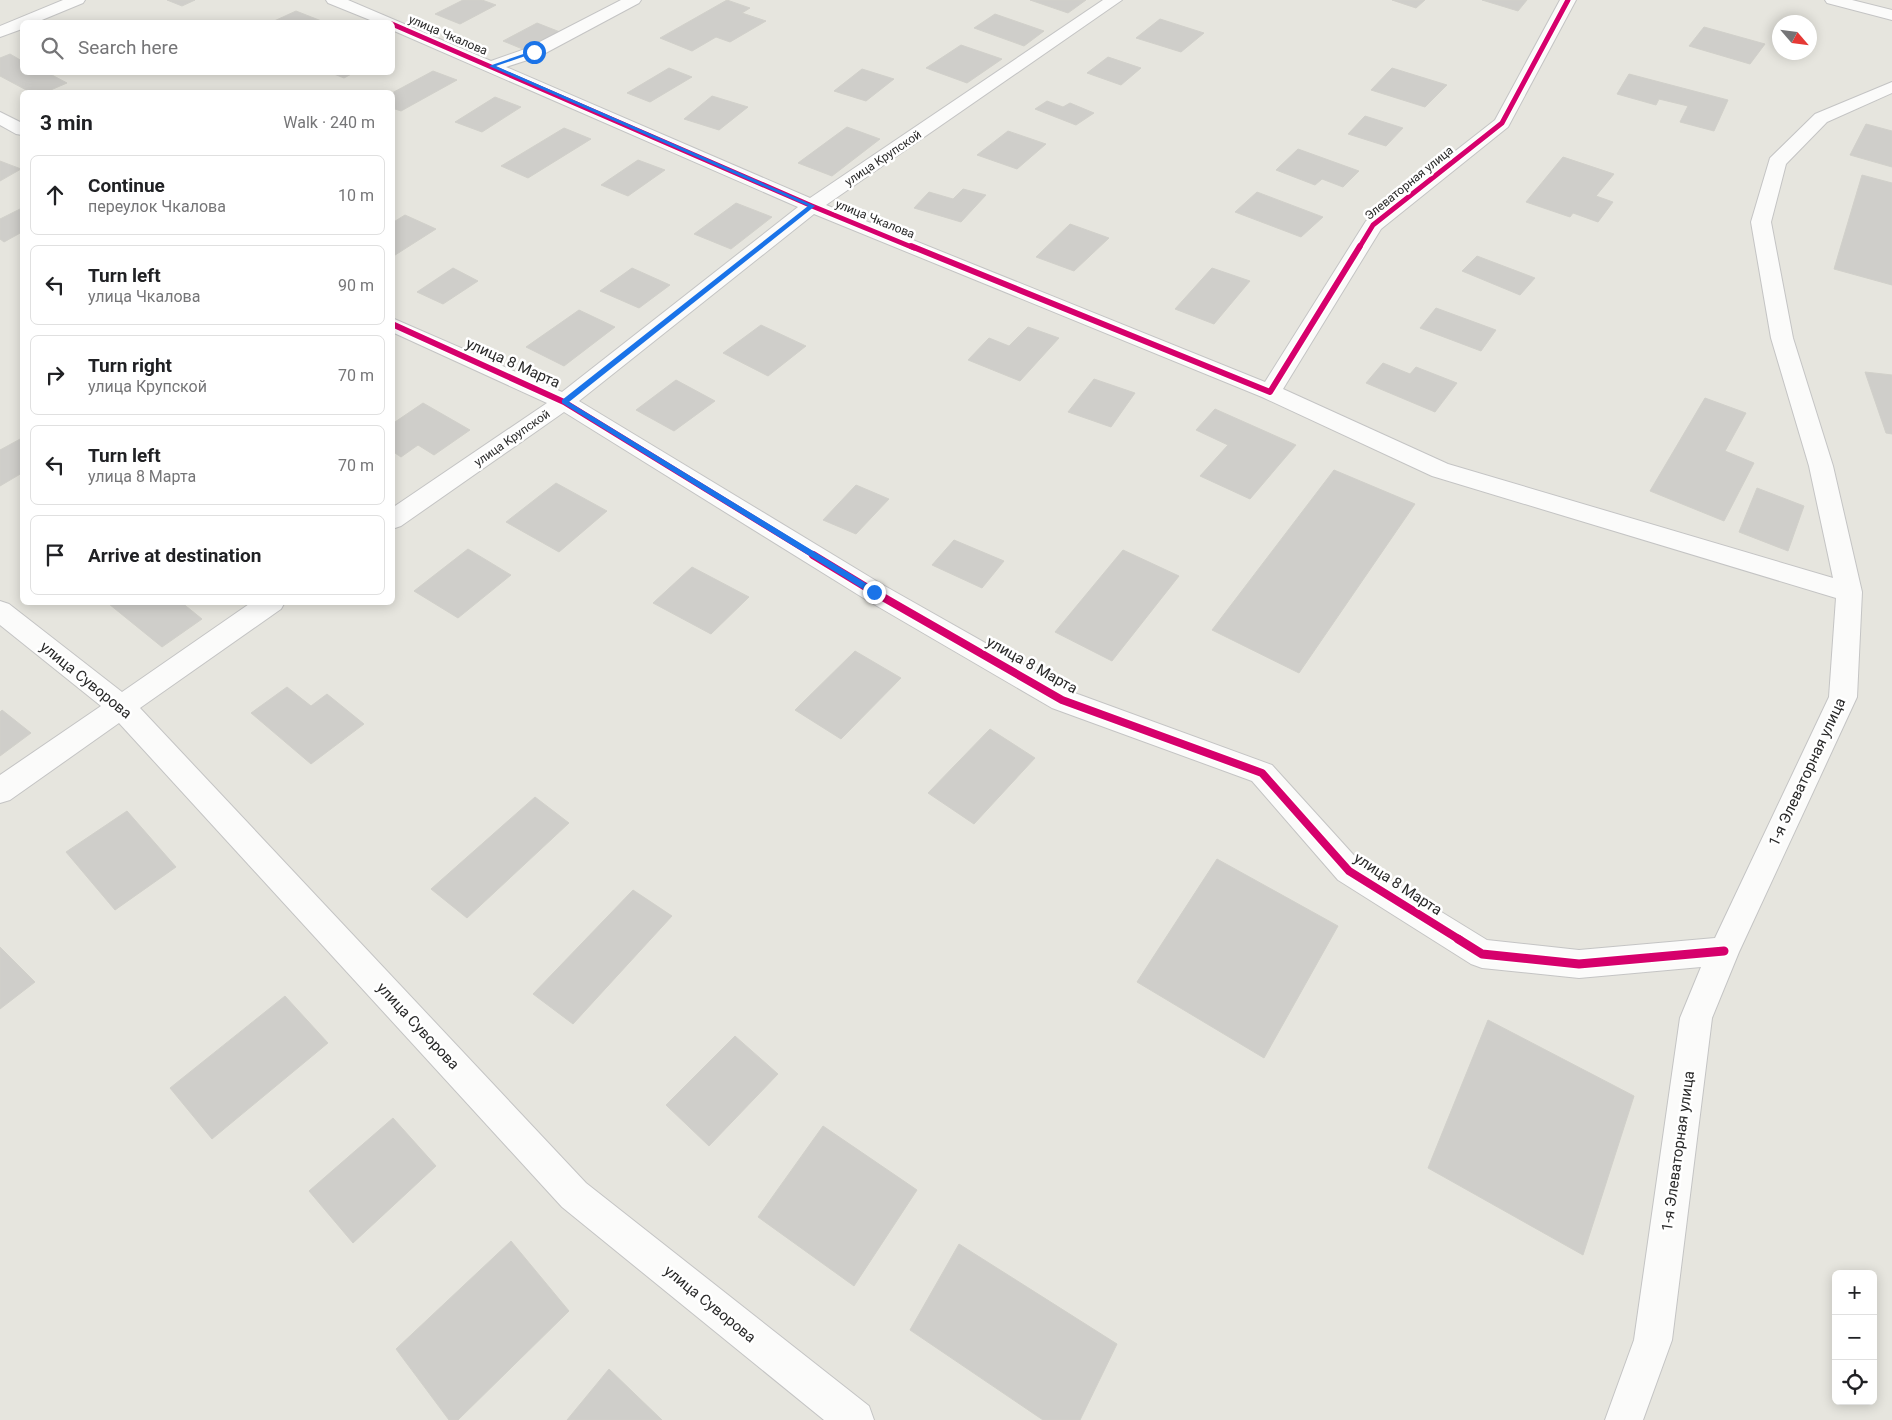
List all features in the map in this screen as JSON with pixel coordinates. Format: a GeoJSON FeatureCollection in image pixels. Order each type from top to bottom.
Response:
{"type":"FeatureCollection","features":[{"type":"Feature","properties":{"kind":"street"},"geometry":{"type":"LineString","coordinates":[[29,20],[77,0]]}},
{"type":"Feature","properties":{"kind":"street","name":"улица Чкалова"},"geometry":{"type":"LineString","coordinates":[[334,0],[383,20]]}},
{"type":"Feature","properties":{"kind":"street"},"geometry":{"type":"LineString","coordinates":[[492,66],[534,52],[633,0]]}},
{"type":"Feature","properties":{"kind":"street","name":"улица Крупской"},"geometry":{"type":"LineString","coordinates":[[395,518],[564,402],[812,206],[1114,0]]}},
{"type":"Feature","properties":{"kind":"street","name":"Элеваторная улица"},"geometry":{"type":"LineString","coordinates":[[1270,392],[1373,225],[1502,123],[1568,0]]}},
{"type":"Feature","properties":{"kind":"street"},"geometry":{"type":"LineString","coordinates":[[1833,0],[1892,15]]}},
{"type":"Feature","properties":{"kind":"street"},"geometry":{"type":"LineString","coordinates":[[0,32],[20,24]]}},
{"type":"Feature","properties":{"kind":"street","name":"улица Чкалова"},"geometry":{"type":"LineString","coordinates":[[395,25],[812,206],[1270,392],[1440,470],[1849,592]]}},
{"type":"Feature","properties":{"kind":"street","name":"1-я Элеваторная улица"},"geometry":{"type":"LineString","coordinates":[[1624,1420],[1653,1340],[1696,1018],[1724,950],[1843,697],[1849,592],[1821,466],[1782,338],[1761,222],[1777,162],[1821,118],[1892,88]]}},
{"type":"Feature","properties":{"kind":"street"},"geometry":{"type":"LineString","coordinates":[[0,117],[20,129]]}},
{"type":"Feature","properties":{"kind":"street","name":"улица 8 Марта"},"geometry":{"type":"LineString","coordinates":[[395,325],[564,402],[874,592],[1062,700],[1262,773],[1349,871],[1482,954],[1579,964],[1724,950]]}},
{"type":"Feature","properties":{"kind":"street"},"geometry":{"type":"LineString","coordinates":[[0,791],[268,605]]}},
{"type":"Feature","properties":{"kind":"street","name":"улица Суворова"},"geometry":{"type":"LineString","coordinates":[[0,611],[122,706],[574,1196],[855,1420]]}},
{"type":"Feature","properties":{"kind":"building"},"geometry":{"type":"Polygon","coordinates":[[[167,0],[195,0],[182,6],[167,0]]]}},
{"type":"Feature","properties":{"kind":"building"},"geometry":{"type":"Polygon","coordinates":[[[463,0],[482,0],[496,5],[460,24],[435,14],[463,0]]]}},
{"type":"Feature","properties":{"kind":"building"},"geometry":{"type":"Polygon","coordinates":[[[727,0],[750,8],[742,13],[766,21],[730,42],[716,37],[692,51],[660,38],[727,0]]]}},
{"type":"Feature","properties":{"kind":"building"},"geometry":{"type":"Polygon","coordinates":[[[1030,0],[1086,0],[1068,13],[1030,0]]]}},
{"type":"Feature","properties":{"kind":"building"},"geometry":{"type":"Polygon","coordinates":[[[1392,0],[1425,0],[1416,8],[1392,0]]]}},
{"type":"Feature","properties":{"kind":"building"},"geometry":{"type":"Polygon","coordinates":[[[1482,0],[1527,0],[1518,11],[1482,0]]]}},
{"type":"Feature","properties":{"kind":"building"},"geometry":{"type":"Polygon","coordinates":[[[296,11],[319,20],[276,20],[296,11]]]}},
{"type":"Feature","properties":{"kind":"building"},"geometry":{"type":"Polygon","coordinates":[[[995,14],[1044,31],[1024,46],[974,28],[995,14]]]}},
{"type":"Feature","properties":{"kind":"building"},"geometry":{"type":"Polygon","coordinates":[[[1160,19],[1204,33],[1181,52],[1136,38],[1160,19]]]}},
{"type":"Feature","properties":{"kind":"building"},"geometry":{"type":"Polygon","coordinates":[[[537,23],[560,32],[525,50],[503,41],[537,23]]]}},
{"type":"Feature","properties":{"kind":"building"},"geometry":{"type":"Polygon","coordinates":[[[1704,27],[1765,44],[1750,64],[1689,46],[1704,27]]]}},
{"type":"Feature","properties":{"kind":"building"},"geometry":{"type":"Polygon","coordinates":[[[961,45],[1002,59],[967,83],[926,68],[961,45]]]}},
{"type":"Feature","properties":{"kind":"building"},"geometry":{"type":"Polygon","coordinates":[[[10,54],[20,60],[20,75],[52,75],[67,83],[51,90],[26,90],[0,76],[0,58],[10,54]]]}},
{"type":"Feature","properties":{"kind":"building"},"geometry":{"type":"Polygon","coordinates":[[[1108,57],[1141,68],[1121,85],[1087,73],[1108,57]]]}},
{"type":"Feature","properties":{"kind":"building"},"geometry":{"type":"Polygon","coordinates":[[[669,68],[692,77],[650,102],[627,93],[669,68]]]}},
{"type":"Feature","properties":{"kind":"building"},"geometry":{"type":"Polygon","coordinates":[[[1392,68],[1447,85],[1425,107],[1371,90],[1392,68]]]}},
{"type":"Feature","properties":{"kind":"building"},"geometry":{"type":"Polygon","coordinates":[[[862,69],[894,79],[866,101],[834,91],[862,69]]]}},
{"type":"Feature","properties":{"kind":"building"},"geometry":{"type":"Polygon","coordinates":[[[433,71],[457,80],[401,111],[395,109],[395,91],[433,71]]]}},
{"type":"Feature","properties":{"kind":"building"},"geometry":{"type":"Polygon","coordinates":[[[1629,74],[1728,100],[1714,131],[1680,122],[1688,106],[1659,99],[1656,105],[1617,94],[1629,74]]]}},
{"type":"Feature","properties":{"kind":"building"},"geometry":{"type":"Polygon","coordinates":[[[336,75],[350,75],[344,78],[336,75]]]}},
{"type":"Feature","properties":{"kind":"building"},"geometry":{"type":"Polygon","coordinates":[[[712,96],[748,107],[719,130],[684,119],[712,96]]]}},
{"type":"Feature","properties":{"kind":"building"},"geometry":{"type":"Polygon","coordinates":[[[495,97],[521,107],[482,132],[455,122],[495,97]]]}},
{"type":"Feature","properties":{"kind":"building"},"geometry":{"type":"Polygon","coordinates":[[[1047,101],[1063,107],[1070,103],[1094,113],[1076,125],[1035,109],[1047,101]]]}},
{"type":"Feature","properties":{"kind":"building"},"geometry":{"type":"Polygon","coordinates":[[[1365,116],[1403,128],[1386,146],[1348,134],[1365,116]]]}},
{"type":"Feature","properties":{"kind":"building"},"geometry":{"type":"Polygon","coordinates":[[[1866,124],[1892,131],[1892,167],[1850,155],[1866,124]]]}},
{"type":"Feature","properties":{"kind":"building"},"geometry":{"type":"Polygon","coordinates":[[[847,127],[880,139],[832,176],[798,163],[847,127]]]}},
{"type":"Feature","properties":{"kind":"building"},"geometry":{"type":"Polygon","coordinates":[[[564,128],[591,139],[528,178],[501,166],[564,128]]]}},
{"type":"Feature","properties":{"kind":"building"},"geometry":{"type":"Polygon","coordinates":[[[1008,131],[1046,144],[1017,169],[977,155],[1008,131]]]}},
{"type":"Feature","properties":{"kind":"building"},"geometry":{"type":"Polygon","coordinates":[[[1298,149],[1359,171],[1343,187],[1322,179],[1315,185],[1276,170],[1298,149]]]}},
{"type":"Feature","properties":{"kind":"building"},"geometry":{"type":"Polygon","coordinates":[[[1563,157],[1614,174],[1596,196],[1613,202],[1598,222],[1573,213],[1570,217],[1526,202],[1563,157]]]}},
{"type":"Feature","properties":{"kind":"building"},"geometry":{"type":"Polygon","coordinates":[[[638,160],[665,170],[628,196],[601,185],[638,160]]]}},
{"type":"Feature","properties":{"kind":"building"},"geometry":{"type":"Polygon","coordinates":[[[0,161],[20,169],[20,170],[0,181],[0,161]]]}},
{"type":"Feature","properties":{"kind":"building"},"geometry":{"type":"Polygon","coordinates":[[[1862,175],[1892,183],[1892,285],[1834,269],[1862,175]]]}},
{"type":"Feature","properties":{"kind":"building"},"geometry":{"type":"Polygon","coordinates":[[[963,189],[986,195],[961,222],[914,208],[929,192],[953,199],[963,189]]]}},
{"type":"Feature","properties":{"kind":"building"},"geometry":{"type":"Polygon","coordinates":[[[1257,192],[1323,217],[1301,237],[1235,212],[1257,192]]]}},
{"type":"Feature","properties":{"kind":"building"},"geometry":{"type":"Polygon","coordinates":[[[736,203],[772,217],[731,249],[694,234],[736,203]]]}},
{"type":"Feature","properties":{"kind":"building"},"geometry":{"type":"Polygon","coordinates":[[[20,209],[20,233],[4,242],[0,239],[0,219],[20,209]]]}},
{"type":"Feature","properties":{"kind":"building"},"geometry":{"type":"Polygon","coordinates":[[[405,215],[436,229],[395,255],[395,221],[405,215]]]}},
{"type":"Feature","properties":{"kind":"building"},"geometry":{"type":"Polygon","coordinates":[[[1070,224],[1109,238],[1074,271],[1036,257],[1070,224]]]}},
{"type":"Feature","properties":{"kind":"building"},"geometry":{"type":"Polygon","coordinates":[[[1477,256],[1535,278],[1520,295],[1462,271],[1477,256]]]}},
{"type":"Feature","properties":{"kind":"building"},"geometry":{"type":"Polygon","coordinates":[[[453,268],[478,281],[443,304],[417,292],[453,268]]]}},
{"type":"Feature","properties":{"kind":"building"},"geometry":{"type":"Polygon","coordinates":[[[632,268],[670,285],[639,308],[600,291],[632,268]]]}},
{"type":"Feature","properties":{"kind":"building"},"geometry":{"type":"Polygon","coordinates":[[[1212,268],[1250,281],[1214,324],[1175,309],[1212,268]]]}},
{"type":"Feature","properties":{"kind":"building"},"geometry":{"type":"Polygon","coordinates":[[[1436,308],[1496,330],[1481,351],[1420,328],[1436,308]]]}},
{"type":"Feature","properties":{"kind":"building"},"geometry":{"type":"Polygon","coordinates":[[[579,310],[615,327],[564,366],[526,347],[579,310]]]}},
{"type":"Feature","properties":{"kind":"building"},"geometry":{"type":"Polygon","coordinates":[[[761,325],[806,346],[768,376],[723,353],[761,325]]]}},
{"type":"Feature","properties":{"kind":"building"},"geometry":{"type":"Polygon","coordinates":[[[1028,327],[1059,338],[1020,381],[968,360],[989,338],[1009,346],[1028,327]]]}},
{"type":"Feature","properties":{"kind":"building"},"geometry":{"type":"Polygon","coordinates":[[[1383,363],[1410,374],[1416,367],[1457,383],[1435,412],[1366,383],[1383,363]]]}},
{"type":"Feature","properties":{"kind":"building"},"geometry":{"type":"Polygon","coordinates":[[[1865,372],[1892,375],[1892,434],[1886,433],[1865,372]]]}},
{"type":"Feature","properties":{"kind":"building"},"geometry":{"type":"Polygon","coordinates":[[[1094,379],[1135,393],[1111,427],[1068,412],[1094,379]]]}},
{"type":"Feature","properties":{"kind":"building"},"geometry":{"type":"Polygon","coordinates":[[[676,380],[715,401],[674,431],[636,410],[676,380]]]}},
{"type":"Feature","properties":{"kind":"building"},"geometry":{"type":"Polygon","coordinates":[[[1705,398],[1746,413],[1725,451],[1754,463],[1724,521],[1650,491],[1705,398]]]}},
{"type":"Feature","properties":{"kind":"building"},"geometry":{"type":"Polygon","coordinates":[[[423,403],[470,430],[434,455],[418,445],[401,457],[395,453],[395,422],[423,403]]]}},
{"type":"Feature","properties":{"kind":"building"},"geometry":{"type":"Polygon","coordinates":[[[1215,409],[1296,445],[1250,499],[1200,476],[1228,445],[1196,430],[1215,409]]]}},
{"type":"Feature","properties":{"kind":"building"},"geometry":{"type":"Polygon","coordinates":[[[20,439],[20,474],[0,486],[0,450],[20,439]]]}},
{"type":"Feature","properties":{"kind":"building"},"geometry":{"type":"Polygon","coordinates":[[[1334,470],[1415,504],[1299,673],[1212,630],[1334,470]]]}},
{"type":"Feature","properties":{"kind":"building"},"geometry":{"type":"Polygon","coordinates":[[[556,483],[607,511],[559,552],[506,522],[556,483]]]}},
{"type":"Feature","properties":{"kind":"building"},"geometry":{"type":"Polygon","coordinates":[[[856,485],[889,499],[856,534],[823,520],[856,485]]]}},
{"type":"Feature","properties":{"kind":"building"},"geometry":{"type":"Polygon","coordinates":[[[1757,488],[1804,506],[1788,551],[1739,532],[1757,488]]]}},
{"type":"Feature","properties":{"kind":"building"},"geometry":{"type":"Polygon","coordinates":[[[954,540],[1004,561],[982,588],[932,565],[954,540]]]}},
{"type":"Feature","properties":{"kind":"building"},"geometry":{"type":"Polygon","coordinates":[[[468,549],[511,575],[458,618],[414,591],[468,549]]]}},
{"type":"Feature","properties":{"kind":"building"},"geometry":{"type":"Polygon","coordinates":[[[1123,550],[1179,576],[1112,661],[1055,632],[1123,550]]]}},
{"type":"Feature","properties":{"kind":"building"},"geometry":{"type":"Polygon","coordinates":[[[692,567],[749,597],[711,634],[653,603],[692,567]]]}},
{"type":"Feature","properties":{"kind":"building"},"geometry":{"type":"Polygon","coordinates":[[[110,605],[185,605],[202,619],[162,647],[110,605]]]}},
{"type":"Feature","properties":{"kind":"building"},"geometry":{"type":"Polygon","coordinates":[[[855,651],[901,678],[841,739],[795,710],[855,651]]]}},
{"type":"Feature","properties":{"kind":"building"},"geometry":{"type":"Polygon","coordinates":[[[287,687],[311,706],[327,694],[364,724],[311,764],[251,713],[287,687]]]}},
{"type":"Feature","properties":{"kind":"building"},"geometry":{"type":"Polygon","coordinates":[[[2,710],[31,733],[0,756],[0,712],[2,710]]]}},
{"type":"Feature","properties":{"kind":"building"},"geometry":{"type":"Polygon","coordinates":[[[990,729],[1035,758],[974,824],[928,793],[990,729]]]}},
{"type":"Feature","properties":{"kind":"building"},"geometry":{"type":"Polygon","coordinates":[[[535,797],[569,823],[467,918],[431,889],[535,797]]]}},
{"type":"Feature","properties":{"kind":"building"},"geometry":{"type":"Polygon","coordinates":[[[127,811],[176,867],[115,910],[66,852],[127,811]]]}},
{"type":"Feature","properties":{"kind":"building"},"geometry":{"type":"Polygon","coordinates":[[[1217,859],[1338,926],[1264,1058],[1137,982],[1217,859]]]}},
{"type":"Feature","properties":{"kind":"building"},"geometry":{"type":"Polygon","coordinates":[[[633,890],[672,916],[573,1024],[533,994],[633,890]]]}},
{"type":"Feature","properties":{"kind":"building"},"geometry":{"type":"Polygon","coordinates":[[[0,947],[35,982],[0,1009],[0,947]]]}},
{"type":"Feature","properties":{"kind":"building"},"geometry":{"type":"Polygon","coordinates":[[[285,996],[328,1043],[212,1139],[170,1088],[285,996]]]}},
{"type":"Feature","properties":{"kind":"building"},"geometry":{"type":"Polygon","coordinates":[[[1488,1020],[1634,1096],[1583,1255],[1428,1168],[1488,1020]]]}},
{"type":"Feature","properties":{"kind":"building"},"geometry":{"type":"Polygon","coordinates":[[[735,1036],[778,1074],[709,1146],[666,1105],[735,1036]]]}},
{"type":"Feature","properties":{"kind":"building"},"geometry":{"type":"Polygon","coordinates":[[[393,1118],[436,1166],[353,1243],[309,1191],[393,1118]]]}},
{"type":"Feature","properties":{"kind":"building"},"geometry":{"type":"Polygon","coordinates":[[[823,1126],[917,1190],[854,1286],[758,1217],[823,1126]]]}},
{"type":"Feature","properties":{"kind":"building"},"geometry":{"type":"Polygon","coordinates":[[[511,1241],[569,1311],[458,1420],[449,1420],[396,1349],[511,1241]]]}},
{"type":"Feature","properties":{"kind":"building"},"geometry":{"type":"Polygon","coordinates":[[[959,1244],[1117,1344],[1080,1420],[1043,1420],[910,1330],[959,1244]]]}},
{"type":"Feature","properties":{"kind":"building"},"geometry":{"type":"Polygon","coordinates":[[[609,1369],[662,1420],[567,1420],[609,1369]]]}},
{"type":"Feature","properties":{"kind":"cycle path"},"geometry":{"type":"LineString","coordinates":[[395,25],[812,206],[1270,392],[1373,225],[1502,123],[1568,0]]}},
{"type":"Feature","properties":{"kind":"cycle path"},"geometry":{"type":"LineString","coordinates":[[395,325],[564,402],[874,592],[1062,700],[1262,773],[1349,871],[1482,954],[1579,964],[1724,951]]}},
{"type":"Feature","properties":{"kind":"route"},"geometry":{"type":"LineString","coordinates":[[534,52],[492,66],[812,206],[564,402],[874,592]]}}]}
